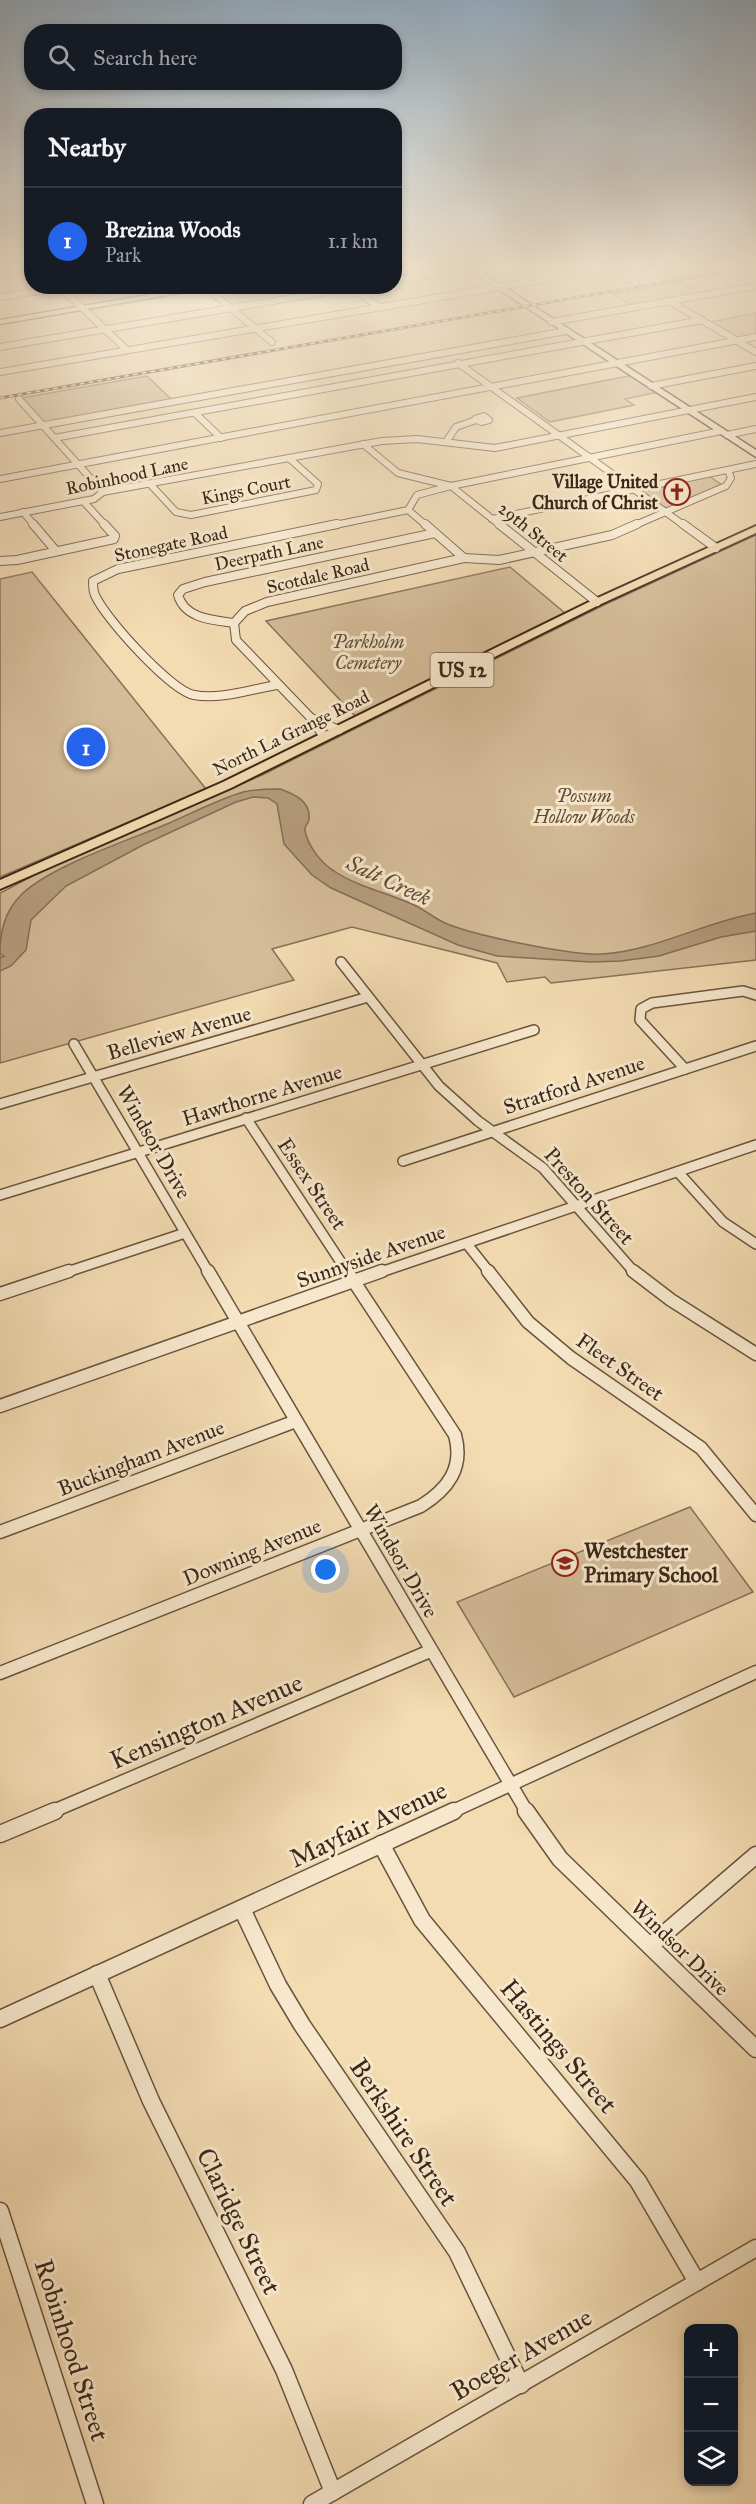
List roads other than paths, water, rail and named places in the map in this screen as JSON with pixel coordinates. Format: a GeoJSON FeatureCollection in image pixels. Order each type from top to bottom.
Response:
{"type":"FeatureCollection","features":[{"type":"Feature","properties":{"kind":"main road"},"geometry":{"type":"LineString","coordinates":[[652,387],[756,454]]}},
{"type":"Feature","properties":{"kind":"main road","name":"North La Grange Road"},"geometry":{"type":"LineString","coordinates":[[0,885],[227,785],[597,602],[756,530]]}},
{"type":"Feature","properties":{"kind":"street"},"geometry":{"type":"LineString","coordinates":[[0,433],[262,387]]}},
{"type":"Feature","properties":{"kind":"street"},"geometry":{"type":"LineString","coordinates":[[54,438],[337,387]]}},
{"type":"Feature","properties":{"kind":"street"},"geometry":{"type":"LineString","coordinates":[[0,479],[492,387],[716,548]]}},
{"type":"Feature","properties":{"kind":"street","name":"Robinhood Lane"},"geometry":{"type":"LineString","coordinates":[[0,516],[83,501],[97,497],[103,492],[363,444],[406,438],[495,448],[756,397]]}},
{"type":"Feature","properties":{"kind":"street"},"geometry":{"type":"LineString","coordinates":[[19,399],[103,492]]}},
{"type":"Feature","properties":{"kind":"street"},"geometry":{"type":"LineString","coordinates":[[195,412],[221,438]]}},
{"type":"Feature","properties":{"kind":"street"},"geometry":{"type":"LineString","coordinates":[[446,442],[456,427],[476,420]]}},
{"type":"Feature","properties":{"kind":"street","name":"Stonegate Road"},"geometry":{"type":"LineString","coordinates":[[277,685],[202,695],[181,691],[165,680],[94,594],[92,584],[100,576],[117,569],[408,510],[417,495],[451,486],[590,458],[756,429]]}},
{"type":"Feature","properties":{"kind":"street"},"geometry":{"type":"LineString","coordinates":[[363,444],[398,473],[451,486]]}},
{"type":"Feature","properties":{"kind":"street","name":"Kings Court"},"geometry":{"type":"LineString","coordinates":[[150,484],[176,512],[192,515],[316,490],[318,484],[290,459]]}},
{"type":"Feature","properties":{"kind":"street"},"geometry":{"type":"LineString","coordinates":[[492,519],[707,472],[756,464]]}},
{"type":"Feature","properties":{"kind":"street"},"geometry":{"type":"LineString","coordinates":[[707,472],[726,486],[731,478],[728,470]]}},
{"type":"Feature","properties":{"kind":"street","name":"29th Street"},"geometry":{"type":"LineString","coordinates":[[451,486],[597,602]]}},
{"type":"Feature","properties":{"kind":"street","name":"Scotdale Road"},"geometry":{"type":"LineString","coordinates":[[234,622],[245,611],[267,602],[464,558],[499,560],[612,535],[726,486]]}},
{"type":"Feature","properties":{"kind":"street"},"geometry":{"type":"LineString","coordinates":[[0,561],[115,537],[83,501]]}},
{"type":"Feature","properties":{"kind":"street"},"geometry":{"type":"LineString","coordinates":[[408,510],[464,558]]}},
{"type":"Feature","properties":{"kind":"street"},"geometry":{"type":"LineString","coordinates":[[23,512],[56,551]]}},
{"type":"Feature","properties":{"kind":"street","name":"Deerpath Lane"},"geometry":{"type":"LineString","coordinates":[[234,622],[194,614],[181,605],[178,595],[188,587],[205,582],[435,533]]}},
{"type":"Feature","properties":{"kind":"street"},"geometry":{"type":"LineString","coordinates":[[234,622],[236,640],[310,718],[324,737]]}},
{"type":"Feature","properties":{"kind":"street"},"geometry":{"type":"LineString","coordinates":[[310,718],[339,730]]}},
{"type":"Feature","properties":{"kind":"street","name":"Preston Street"},"geometry":{"type":"LineString","coordinates":[[340,962],[421,1065],[457,1103],[543,1168],[617,1256],[642,1279],[756,1353]]}},
{"type":"Feature","properties":{"kind":"street"},"geometry":{"type":"LineString","coordinates":[[685,1069],[643,1025],[639,1016],[641,1009],[652,1003],[743,991],[756,995]]}},
{"type":"Feature","properties":{"kind":"street","name":"Belleview Avenue"},"geometry":{"type":"LineString","coordinates":[[0,1104],[368,997]]}},
{"type":"Feature","properties":{"kind":"street","name":"Hawthorne Avenue"},"geometry":{"type":"LineString","coordinates":[[0,1195],[534,1030]]}},
{"type":"Feature","properties":{"kind":"street","name":"Windsor Drive"},"geometry":{"type":"LineString","coordinates":[[74,1044],[430,1651],[510,1785],[554,1851],[756,2049]]}},
{"type":"Feature","properties":{"kind":"street","name":"Stratford Avenue"},"geometry":{"type":"LineString","coordinates":[[403,1161],[756,1046]]}},
{"type":"Feature","properties":{"kind":"street","name":"Essex Street"},"geometry":{"type":"LineString","coordinates":[[246,1118],[446,1420]]}},
{"type":"Feature","properties":{"kind":"street","name":"Sunnyside Avenue"},"geometry":{"type":"LineString","coordinates":[[0,1406],[354,1281],[578,1207],[756,1144]]}},
{"type":"Feature","properties":{"kind":"street"},"geometry":{"type":"LineString","coordinates":[[678,1172],[723,1222],[756,1244]]}},
{"type":"Feature","properties":{"kind":"street"},"geometry":{"type":"LineString","coordinates":[[0,1294],[185,1233]]}},
{"type":"Feature","properties":{"kind":"street","name":"Fleet Street"},"geometry":{"type":"LineString","coordinates":[[467,1244],[501,1290],[536,1329],[571,1358],[689,1438],[716,1463],[755,1513]]}},
{"type":"Feature","properties":{"kind":"street","name":"Downing Avenue"},"geometry":{"type":"LineString","coordinates":[[0,1673],[421,1506],[447,1486],[458,1466],[459,1453],[454,1435],[446,1420]]}},
{"type":"Feature","properties":{"kind":"street","name":"Buckingham Avenue"},"geometry":{"type":"LineString","coordinates":[[0,1532],[296,1421]]}},
{"type":"Feature","properties":{"kind":"street","name":"Kensington Avenue"},"geometry":{"type":"LineString","coordinates":[[0,1834],[430,1651]]}},
{"type":"Feature","properties":{"kind":"street","name":"Mayfair Avenue"},"geometry":{"type":"LineString","coordinates":[[0,2019],[756,1672]]}},
{"type":"Feature","properties":{"kind":"street","name":"Hastings Street"},"geometry":{"type":"LineString","coordinates":[[381,1844],[422,1920],[619,2155],[638,2181],[697,2282]]}},
{"type":"Feature","properties":{"kind":"street"},"geometry":{"type":"LineString","coordinates":[[650,1946],[756,1855]]}},
{"type":"Feature","properties":{"kind":"street","name":"Berkshire Street"},"geometry":{"type":"LineString","coordinates":[[242,1909],[278,1985],[302,2025],[457,2252],[521,2385]]}},
{"type":"Feature","properties":{"kind":"street","name":"Claridge Street"},"geometry":{"type":"LineString","coordinates":[[97,1974],[151,2101],[284,2370],[333,2492]]}},
{"type":"Feature","properties":{"kind":"street","name":"Robinhood Street"},"geometry":{"type":"LineString","coordinates":[[0,2211],[95,2504]]}},
{"type":"Feature","properties":{"kind":"street","name":"Boeger Avenue"},"geometry":{"type":"LineString","coordinates":[[312,2504],[756,2248]]}},
{"type":"Feature","properties":{"kind":"railway"},"geometry":{"type":"LineString","coordinates":[[0,398],[64,387]]}},
{"type":"Feature","properties":{"kind":"place","name":"Village United Church of Christ"},"geometry":{"type":"Point","coordinates":[677,492]}},
{"type":"Feature","properties":{"kind":"place","name":"Brezina Woods"},"geometry":{"type":"Point","coordinates":[86,747]}},
{"type":"Feature","properties":{"kind":"place","name":"Westchester Primary School"},"geometry":{"type":"Point","coordinates":[565,1563]}},
{"type":"Feature","properties":{"kind":"park label","name":"Parkholm Cemetery"},"geometry":{"type":"Point","coordinates":[368,652]}},
{"type":"Feature","properties":{"kind":"park label","name":"Possum Hollow Woods"},"geometry":{"type":"Point","coordinates":[584,806]}},
{"type":"Feature","properties":{"kind":"water label","name":"Salt Creek"},"geometry":{"type":"Point","coordinates":[389,880]}}]}
